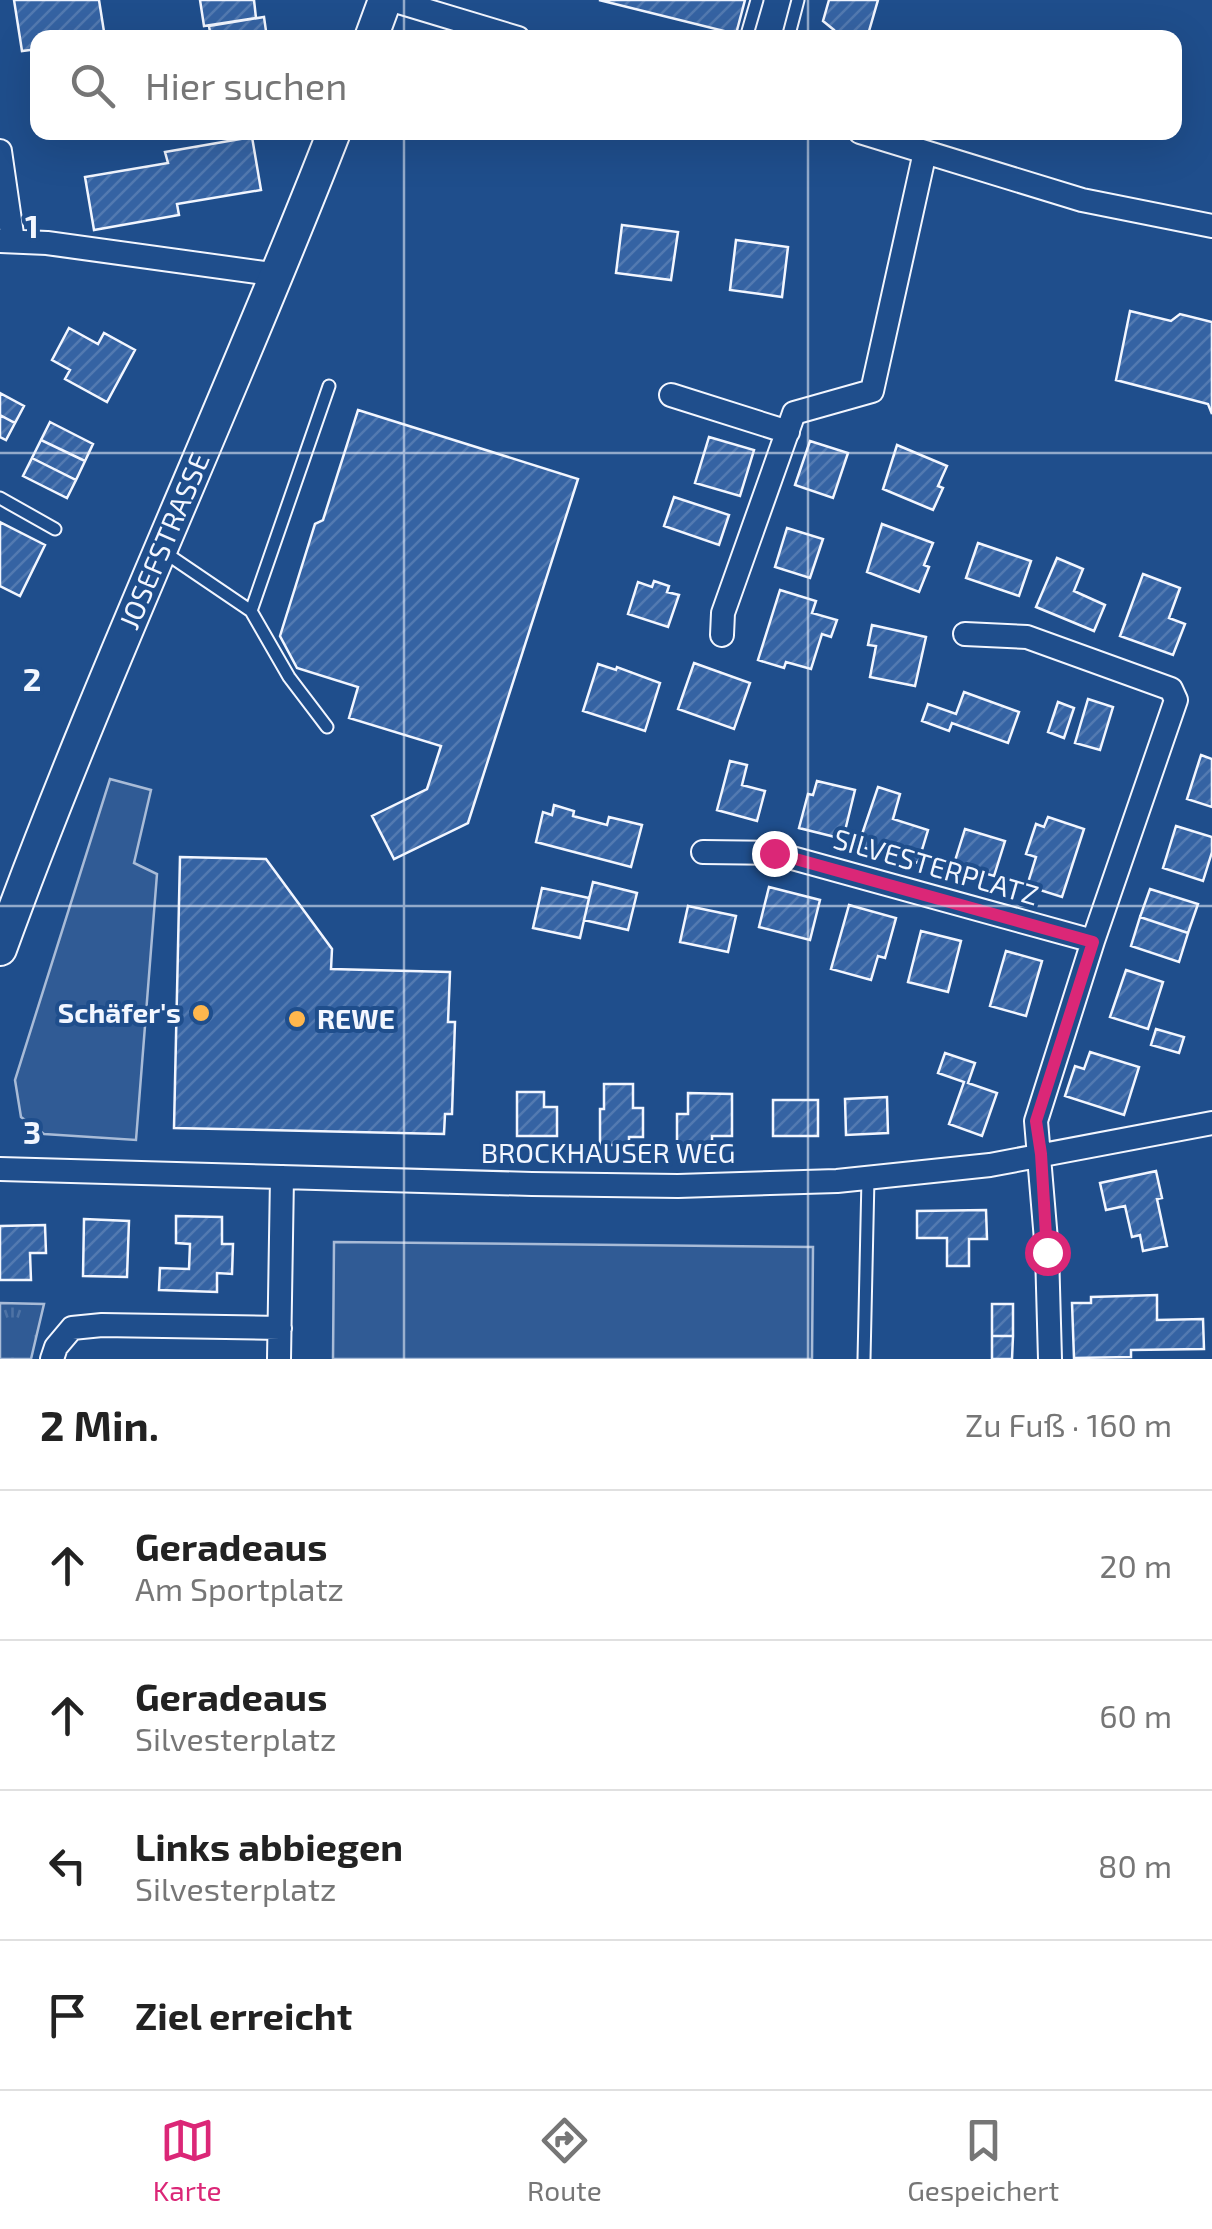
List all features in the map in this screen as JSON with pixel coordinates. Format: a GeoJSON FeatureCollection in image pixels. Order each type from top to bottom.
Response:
{"type":"FeatureCollection","features":[{"type":"Feature","properties":{"kind":"street"},"geometry":{"type":"LineString","coordinates":[[375,30],[388,0],[452,9],[500,30]]}},
{"type":"Feature","properties":{"kind":"street","name":"JOSEFSTRASSE"},"geometry":{"type":"LineString","coordinates":[[0,949],[38,844],[279,275],[331,140]]}},
{"type":"Feature","properties":{"kind":"street"},"geometry":{"type":"LineString","coordinates":[[886,140],[1082,200],[1212,226]]}},
{"type":"Feature","properties":{"kind":"street"},"geometry":{"type":"LineString","coordinates":[[0,151],[6,241],[279,275]]}},
{"type":"Feature","properties":{"kind":"street"},"geometry":{"type":"LineString","coordinates":[[722,634],[723,614],[794,412],[872,391],[925,152]]}},
{"type":"Feature","properties":{"kind":"street"},"geometry":{"type":"LineString","coordinates":[[671,394],[788,432]]}},
{"type":"Feature","properties":{"kind":"street"},"geometry":{"type":"LineString","coordinates":[[964,634],[1027,637],[1172,689],[1176,700],[1036,1121],[1041,1154],[1050,1359]]}},
{"type":"Feature","properties":{"kind":"street","name":"SILVESTERPLATZ"},"geometry":{"type":"LineString","coordinates":[[703,852],[774,853],[1093,942]]}},
{"type":"Feature","properties":{"kind":"street","name":"BROCKHAUSER WEG"},"geometry":{"type":"LineString","coordinates":[[0,1170],[678,1186],[936,1172],[1212,1123]]}},
{"type":"Feature","properties":{"kind":"street"},"geometry":{"type":"LineString","coordinates":[[279,1359],[282,1177]]}},
{"type":"Feature","properties":{"kind":"street"},"geometry":{"type":"LineString","coordinates":[[52,1359],[72,1328],[102,1324],[280,1328]]}},
{"type":"Feature","properties":{"kind":"lane"},"geometry":{"type":"LineString","coordinates":[[748,30],[757,0]]}},
{"type":"Feature","properties":{"kind":"lane"},"geometry":{"type":"LineString","coordinates":[[790,30],[798,0]]}},
{"type":"Feature","properties":{"kind":"lane"},"geometry":{"type":"LineString","coordinates":[[250,611],[329,386]]}},
{"type":"Feature","properties":{"kind":"lane"},"geometry":{"type":"LineString","coordinates":[[0,498],[55,529]]}},
{"type":"Feature","properties":{"kind":"lane"},"geometry":{"type":"LineString","coordinates":[[161,550],[250,611],[289,677],[327,726]]}},
{"type":"Feature","properties":{"kind":"lane"},"geometry":{"type":"LineString","coordinates":[[864,1359],[868,1178]]}},
{"type":"Feature","properties":{"kind":"green space"},"geometry":{"type":"Polygon","coordinates":[[[0,1303],[44,1304],[31,1359],[0,1359],[0,1303]]]}},
{"type":"Feature","properties":{"kind":"shaded area"},"geometry":{"type":"Polygon","coordinates":[[[110,779],[151,790],[134,863],[157,874],[136,1140],[44,1134],[21,1117],[15,1080],[110,779]]]}},
{"type":"Feature","properties":{"kind":"shaded area"},"geometry":{"type":"Polygon","coordinates":[[[334,1242],[813,1247],[812,1359],[333,1359],[334,1242]]]}},
{"type":"Feature","properties":{"kind":"building"},"geometry":{"type":"Polygon","coordinates":[[[14,0],[99,0],[104,30],[30,30],[30,50],[22,51],[14,0]]]}},
{"type":"Feature","properties":{"kind":"building"},"geometry":{"type":"Polygon","coordinates":[[[200,0],[254,0],[256,18],[204,26],[200,0]]]}},
{"type":"Feature","properties":{"kind":"building"},"geometry":{"type":"Polygon","coordinates":[[[599,0],[745,0],[737,30],[720,30],[599,0]]]}},
{"type":"Feature","properties":{"kind":"building"},"geometry":{"type":"Polygon","coordinates":[[[829,0],[878,0],[869,30],[834,30],[823,21],[829,0]]]}},
{"type":"Feature","properties":{"kind":"building"},"geometry":{"type":"Polygon","coordinates":[[[264,17],[266,30],[210,30],[209,26],[264,17]]]}},
{"type":"Feature","properties":{"kind":"building"},"geometry":{"type":"Polygon","coordinates":[[[253,140],[261,190],[177,204],[179,215],[94,230],[85,177],[168,163],[165,152],[253,140]]]}},
{"type":"Feature","properties":{"kind":"building"},"geometry":{"type":"Polygon","coordinates":[[[622,225],[678,232],[671,280],[616,273],[622,225]]]}},
{"type":"Feature","properties":{"kind":"building"},"geometry":{"type":"Polygon","coordinates":[[[736,240],[788,247],[782,297],[730,290],[736,240]]]}},
{"type":"Feature","properties":{"kind":"building"},"geometry":{"type":"Polygon","coordinates":[[[1130,311],[1171,321],[1180,314],[1212,322],[1212,414],[1208,404],[1116,380],[1130,311]]]}},
{"type":"Feature","properties":{"kind":"building"},"geometry":{"type":"Polygon","coordinates":[[[69,328],[98,344],[104,333],[135,350],[107,402],[65,379],[70,370],[52,360],[69,328]]]}},
{"type":"Feature","properties":{"kind":"building"},"geometry":{"type":"Polygon","coordinates":[[[0,393],[24,406],[15,423],[0,415],[0,393]]]}},
{"type":"Feature","properties":{"kind":"building"},"geometry":{"type":"Polygon","coordinates":[[[358,410],[578,479],[468,823],[394,859],[372,816],[427,789],[441,746],[349,718],[358,687],[297,668],[280,636],[315,524],[323,520],[358,410]]]}},
{"type":"Feature","properties":{"kind":"building"},"geometry":{"type":"Polygon","coordinates":[[[0,415],[15,423],[6,440],[0,437],[0,415]]]}},
{"type":"Feature","properties":{"kind":"building"},"geometry":{"type":"Polygon","coordinates":[[[50,422],[93,444],[85,461],[41,440],[50,422]]]}},
{"type":"Feature","properties":{"kind":"building"},"geometry":{"type":"Polygon","coordinates":[[[709,437],[754,450],[740,496],[695,483],[709,437]]]}},
{"type":"Feature","properties":{"kind":"building"},"geometry":{"type":"Polygon","coordinates":[[[41,440],[85,461],[76,480],[32,458],[41,440]]]}},
{"type":"Feature","properties":{"kind":"building"},"geometry":{"type":"Polygon","coordinates":[[[810,441],[848,453],[833,498],[795,485],[810,441]]]}},
{"type":"Feature","properties":{"kind":"building"},"geometry":{"type":"Polygon","coordinates":[[[897,445],[947,466],[933,510],[883,489],[897,445]]]}},
{"type":"Feature","properties":{"kind":"building"},"geometry":{"type":"Polygon","coordinates":[[[32,458],[76,480],[67,498],[23,476],[32,458]]]}},
{"type":"Feature","properties":{"kind":"building"},"geometry":{"type":"Polygon","coordinates":[[[674,497],[729,515],[719,545],[664,526],[674,497]]]}},
{"type":"Feature","properties":{"kind":"building"},"geometry":{"type":"Polygon","coordinates":[[[0,522],[45,545],[20,596],[0,586],[0,522]]]}},
{"type":"Feature","properties":{"kind":"building"},"geometry":{"type":"Polygon","coordinates":[[[882,524],[933,543],[919,592],[867,572],[882,524]]]}},
{"type":"Feature","properties":{"kind":"building"},"geometry":{"type":"Polygon","coordinates":[[[787,528],[823,539],[810,578],[775,567],[787,528]]]}},
{"type":"Feature","properties":{"kind":"building"},"geometry":{"type":"Polygon","coordinates":[[[978,543],[1031,561],[1019,596],[966,578],[978,543]]]}},
{"type":"Feature","properties":{"kind":"building"},"geometry":{"type":"Polygon","coordinates":[[[1057,558],[1083,569],[1074,591],[1105,605],[1094,631],[1036,607],[1057,558]]]}},
{"type":"Feature","properties":{"kind":"building"},"geometry":{"type":"Polygon","coordinates":[[[1143,574],[1180,588],[1169,618],[1185,624],[1173,655],[1120,636],[1143,574]]]}},
{"type":"Feature","properties":{"kind":"building"},"geometry":{"type":"Polygon","coordinates":[[[654,581],[669,586],[667,592],[679,595],[668,627],[628,614],[638,582],[652,587],[654,581]]]}},
{"type":"Feature","properties":{"kind":"building"},"geometry":{"type":"Polygon","coordinates":[[[780,590],[816,601],[812,613],[837,620],[831,637],[822,634],[811,669],[786,662],[784,668],[758,660],[780,590]]]}},
{"type":"Feature","properties":{"kind":"building"},"geometry":{"type":"Polygon","coordinates":[[[872,625],[926,637],[915,686],[870,677],[876,646],[868,645],[872,625]]]}},
{"type":"Feature","properties":{"kind":"building"},"geometry":{"type":"Polygon","coordinates":[[[694,663],[750,683],[734,729],[678,709],[694,663]]]}},
{"type":"Feature","properties":{"kind":"building"},"geometry":{"type":"Polygon","coordinates":[[[598,664],[660,683],[645,731],[583,711],[598,664]]]}},
{"type":"Feature","properties":{"kind":"building"},"geometry":{"type":"Polygon","coordinates":[[[964,692],[1019,712],[1008,743],[952,723],[949,731],[922,721],[928,704],[956,714],[964,692]]]}},
{"type":"Feature","properties":{"kind":"building"},"geometry":{"type":"Polygon","coordinates":[[[1088,699],[1113,707],[1100,750],[1075,743],[1088,699]]]}},
{"type":"Feature","properties":{"kind":"building"},"geometry":{"type":"Polygon","coordinates":[[[1058,702],[1074,708],[1064,738],[1048,732],[1058,702]]]}},
{"type":"Feature","properties":{"kind":"building"},"geometry":{"type":"Polygon","coordinates":[[[1201,755],[1212,759],[1212,807],[1187,799],[1201,755]]]}},
{"type":"Feature","properties":{"kind":"building"},"geometry":{"type":"Polygon","coordinates":[[[730,761],[747,765],[742,785],[765,791],[757,821],[717,810],[730,761]]]}},
{"type":"Feature","properties":{"kind":"building"},"geometry":{"type":"Polygon","coordinates":[[[817,781],[855,790],[843,839],[799,828],[808,794],[813,795],[817,781]]]}},
{"type":"Feature","properties":{"kind":"building"},"geometry":{"type":"Polygon","coordinates":[[[878,787],[900,794],[893,819],[928,830],[918,863],[858,846],[878,787]]]}},
{"type":"Feature","properties":{"kind":"building"},"geometry":{"type":"Polygon","coordinates":[[[554,805],[574,811],[573,816],[607,825],[609,817],[642,825],[631,867],[536,842],[543,812],[552,815],[554,805]]]}},
{"type":"Feature","properties":{"kind":"building"},"geometry":{"type":"Polygon","coordinates":[[[1048,817],[1084,829],[1062,897],[1027,886],[1036,857],[1026,854],[1036,824],[1044,827],[1048,817]]]}},
{"type":"Feature","properties":{"kind":"building"},"geometry":{"type":"Polygon","coordinates":[[[1176,826],[1212,837],[1212,852],[1203,881],[1163,868],[1176,826]]]}},
{"type":"Feature","properties":{"kind":"building"},"geometry":{"type":"Polygon","coordinates":[[[965,829],[1005,841],[994,876],[954,864],[965,829]]]}},
{"type":"Feature","properties":{"kind":"building"},"geometry":{"type":"Polygon","coordinates":[[[180,857],[266,859],[332,949],[331,969],[450,972],[448,1022],[455,1022],[452,1114],[445,1114],[444,1134],[174,1128],[180,857]]]}},
{"type":"Feature","properties":{"kind":"building"},"geometry":{"type":"Polygon","coordinates":[[[593,882],[637,893],[628,930],[584,920],[593,882]]]}},
{"type":"Feature","properties":{"kind":"building"},"geometry":{"type":"Polygon","coordinates":[[[769,887],[820,900],[810,940],[759,927],[769,887]]]}},
{"type":"Feature","properties":{"kind":"building"},"geometry":{"type":"Polygon","coordinates":[[[542,888],[589,898],[580,938],[533,928],[542,888]]]}},
{"type":"Feature","properties":{"kind":"building"},"geometry":{"type":"Polygon","coordinates":[[[1150,889],[1198,904],[1188,933],[1140,917],[1150,889]]]}},
{"type":"Feature","properties":{"kind":"building"},"geometry":{"type":"Polygon","coordinates":[[[849,905],[896,918],[885,958],[878,956],[871,980],[831,969],[849,905]]]}},
{"type":"Feature","properties":{"kind":"building"},"geometry":{"type":"Polygon","coordinates":[[[688,906],[736,916],[728,952],[680,942],[688,906]]]}},
{"type":"Feature","properties":{"kind":"building"},"geometry":{"type":"Polygon","coordinates":[[[1140,917],[1188,933],[1179,962],[1131,946],[1140,917]]]}},
{"type":"Feature","properties":{"kind":"building"},"geometry":{"type":"Polygon","coordinates":[[[921,931],[961,941],[948,992],[908,982],[921,931]]]}},
{"type":"Feature","properties":{"kind":"building"},"geometry":{"type":"Polygon","coordinates":[[[1006,951],[1042,961],[1026,1016],[990,1006],[1006,951]]]}},
{"type":"Feature","properties":{"kind":"building"},"geometry":{"type":"Polygon","coordinates":[[[1126,970],[1163,982],[1148,1029],[1110,1017],[1126,970]]]}},
{"type":"Feature","properties":{"kind":"building"},"geometry":{"type":"Polygon","coordinates":[[[1156,1029],[1184,1037],[1179,1053],[1151,1045],[1156,1029]]]}},
{"type":"Feature","properties":{"kind":"building"},"geometry":{"type":"Polygon","coordinates":[[[1090,1052],[1139,1067],[1124,1115],[1065,1096],[1075,1066],[1084,1069],[1090,1052]]]}},
{"type":"Feature","properties":{"kind":"building"},"geometry":{"type":"Polygon","coordinates":[[[945,1053],[975,1063],[968,1083],[997,1093],[982,1136],[949,1124],[964,1082],[938,1073],[945,1053]]]}},
{"type":"Feature","properties":{"kind":"building"},"geometry":{"type":"Polygon","coordinates":[[[604,1084],[633,1084],[633,1108],[643,1108],[643,1137],[629,1137],[629,1145],[600,1145],[604,1084]]]}},
{"type":"Feature","properties":{"kind":"building"},"geometry":{"type":"Polygon","coordinates":[[[517,1092],[544,1092],[544,1107],[557,1107],[557,1136],[517,1136],[517,1092]]]}},
{"type":"Feature","properties":{"kind":"building"},"geometry":{"type":"Polygon","coordinates":[[[688,1093],[732,1094],[732,1136],[712,1136],[712,1155],[677,1155],[677,1114],[688,1114],[688,1093]]]}},
{"type":"Feature","properties":{"kind":"building"},"geometry":{"type":"Polygon","coordinates":[[[887,1097],[888,1133],[846,1135],[845,1099],[887,1097]]]}},
{"type":"Feature","properties":{"kind":"building"},"geometry":{"type":"Polygon","coordinates":[[[773,1100],[818,1100],[818,1136],[773,1136],[773,1100]]]}},
{"type":"Feature","properties":{"kind":"building"},"geometry":{"type":"Polygon","coordinates":[[[1156,1171],[1162,1198],[1157,1199],[1167,1246],[1143,1251],[1140,1235],[1132,1237],[1125,1206],[1106,1210],[1100,1183],[1156,1171]]]}},
{"type":"Feature","properties":{"kind":"building"},"geometry":{"type":"Polygon","coordinates":[[[986,1210],[987,1239],[969,1239],[969,1266],[947,1266],[947,1238],[917,1238],[917,1211],[986,1210]]]}},
{"type":"Feature","properties":{"kind":"building"},"geometry":{"type":"Polygon","coordinates":[[[176,1216],[222,1217],[222,1244],[233,1244],[232,1274],[217,1273],[217,1292],[159,1290],[160,1268],[189,1269],[190,1244],[176,1243],[176,1216]]]}},
{"type":"Feature","properties":{"kind":"building"},"geometry":{"type":"Polygon","coordinates":[[[84,1219],[129,1221],[127,1277],[83,1276],[84,1219]]]}},
{"type":"Feature","properties":{"kind":"building"},"geometry":{"type":"Polygon","coordinates":[[[45,1225],[46,1253],[30,1253],[31,1280],[0,1280],[0,1226],[45,1225]]]}},
{"type":"Feature","properties":{"kind":"building"},"geometry":{"type":"Polygon","coordinates":[[[1157,1295],[1157,1320],[1203,1319],[1204,1349],[1131,1350],[1131,1357],[1074,1358],[1072,1303],[1091,1303],[1091,1297],[1157,1295]]]}},
{"type":"Feature","properties":{"kind":"building"},"geometry":{"type":"Polygon","coordinates":[[[992,1304],[1013,1304],[1013,1336],[992,1336],[992,1304]]]}},
{"type":"Feature","properties":{"kind":"building"},"geometry":{"type":"Polygon","coordinates":[[[992,1336],[1013,1336],[1012,1359],[992,1359],[992,1336]]]}},
{"type":"Feature","properties":{"kind":"place","name":"Schäfer's"},"geometry":{"type":"Point","coordinates":[201,1013]}},
{"type":"Feature","properties":{"kind":"place","name":"REWE"},"geometry":{"type":"Point","coordinates":[297,1019]}},
{"type":"Feature","properties":{"kind":"route"},"geometry":{"type":"LineString","coordinates":[[774,853],[1093,942],[1036,1121],[1047,1252]]}}]}
